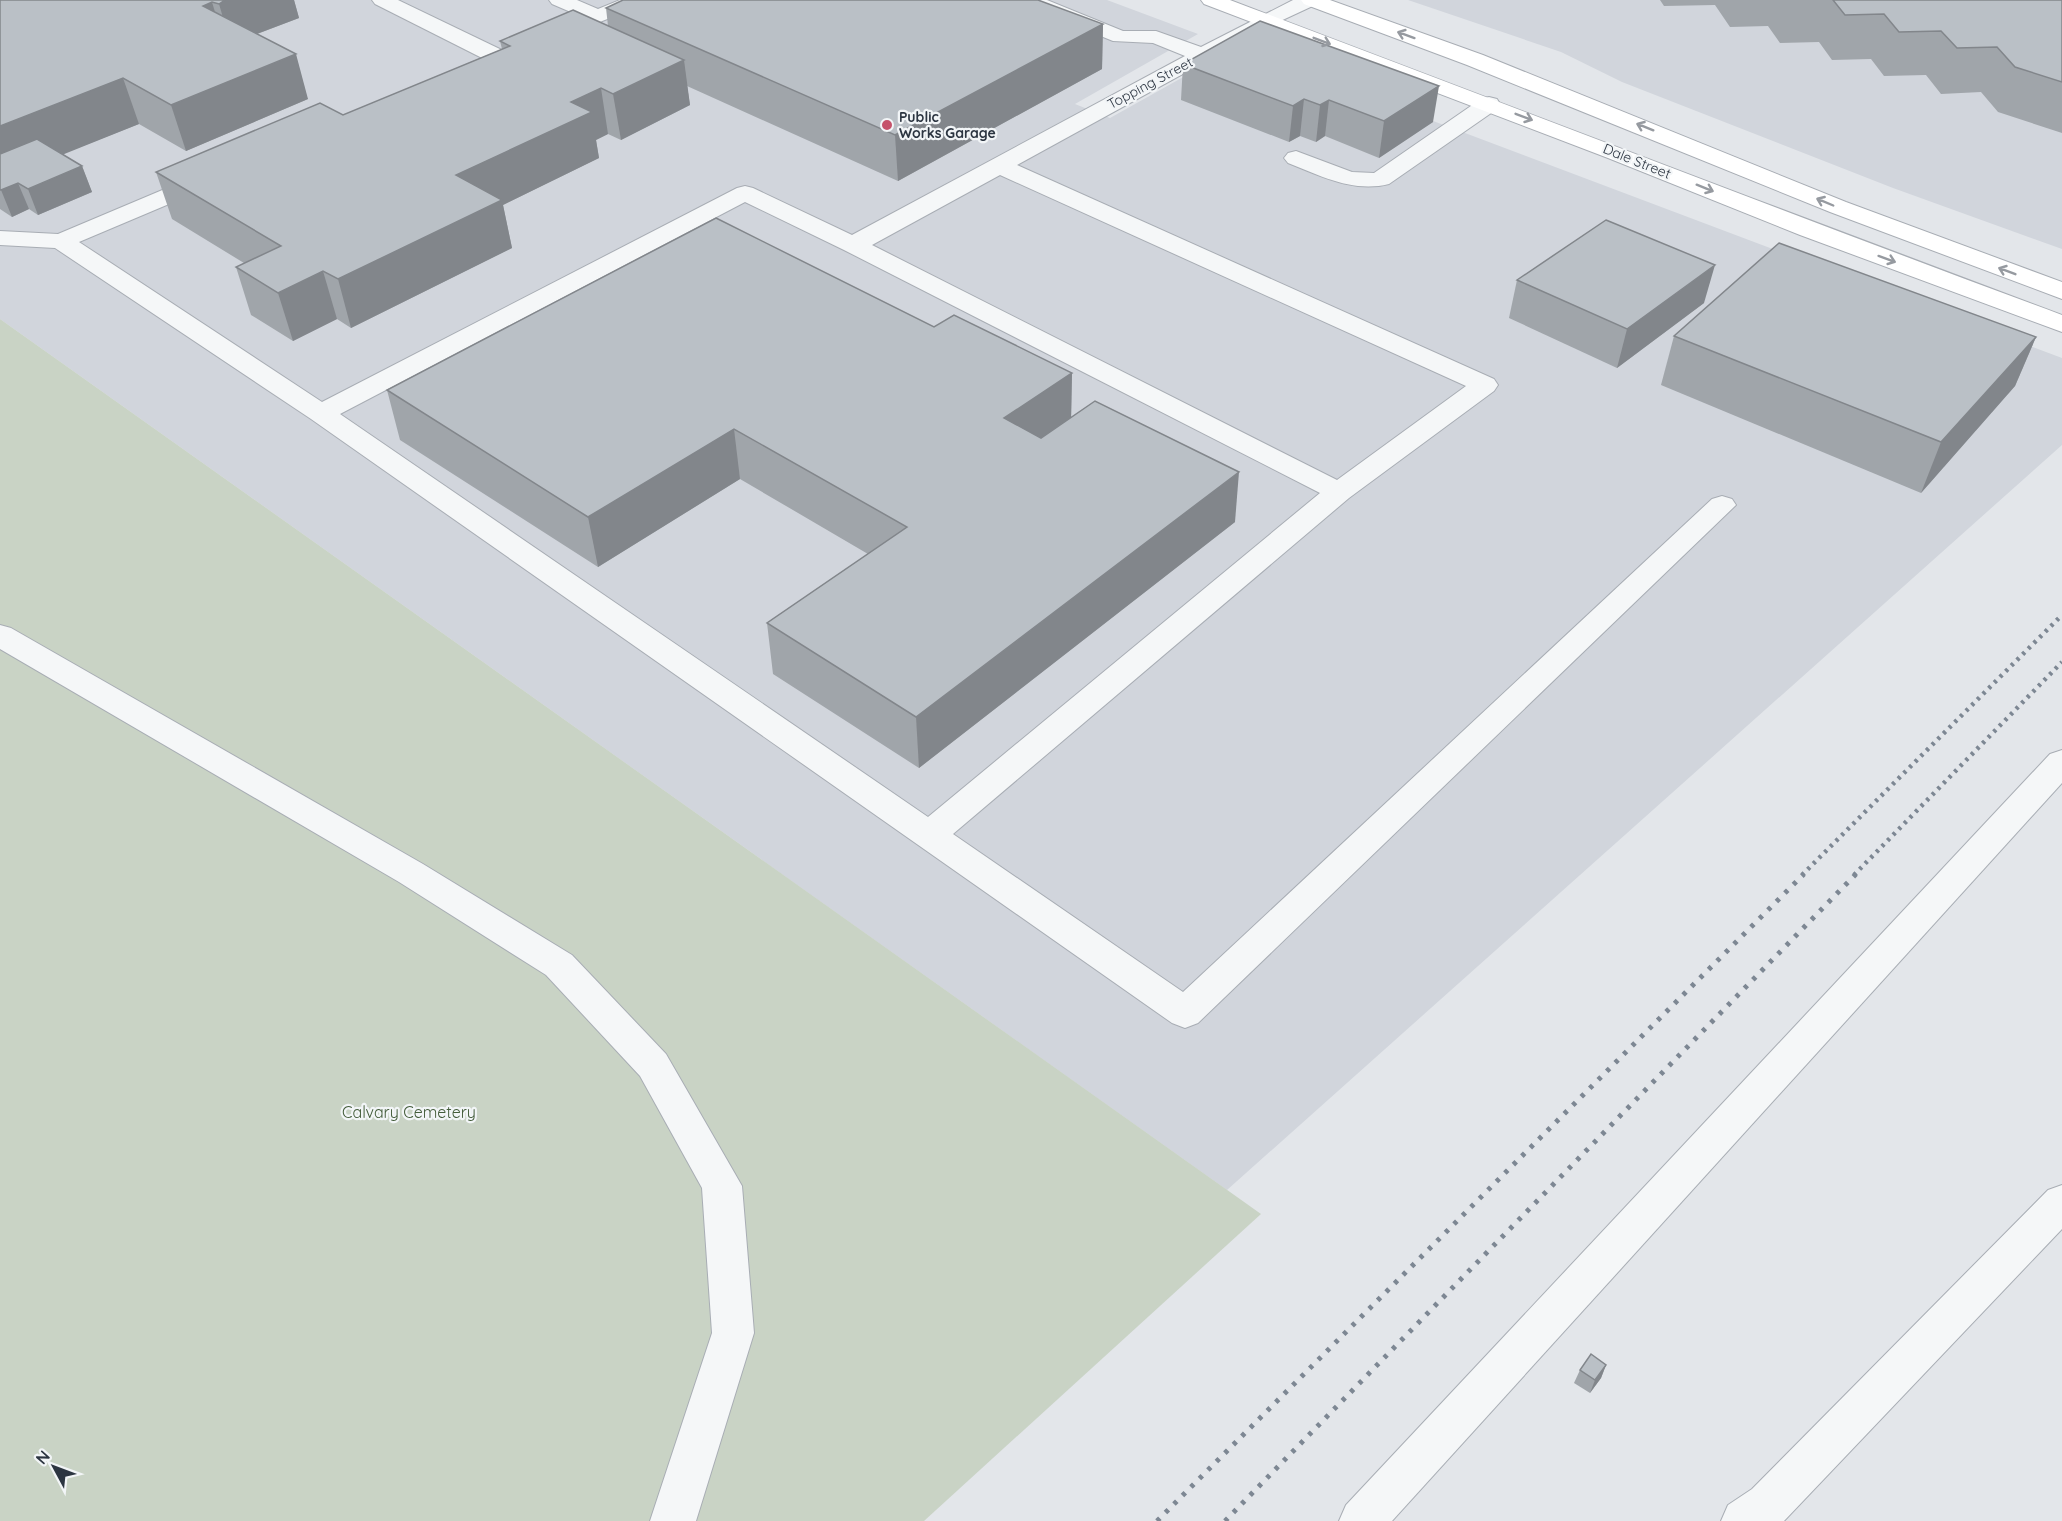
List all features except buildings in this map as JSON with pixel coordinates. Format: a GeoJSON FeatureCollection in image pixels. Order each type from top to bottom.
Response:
{"type":"FeatureCollection","features":[{"type":"Feature","properties":{"kind":"main road","name":"Dale Street"},"geometry":{"type":"LineString","coordinates":[[1211,0],[1488,104],[1809,230],[2062,324]]}},
{"type":"Feature","properties":{"kind":"main road"},"geometry":{"type":"LineString","coordinates":[[1310,0],[1497,68],[1838,207],[2062,291]]}},
{"type":"Feature","properties":{"kind":"lane"},"geometry":{"type":"LineString","coordinates":[[382,0],[498,57]]}},
{"type":"Feature","properties":{"kind":"lane"},"geometry":{"type":"LineString","coordinates":[[559,0],[598,16]]}},
{"type":"Feature","properties":{"kind":"lane"},"geometry":{"type":"LineString","coordinates":[[476,66],[638,0]]}},
{"type":"Feature","properties":{"kind":"lane"},"geometry":{"type":"LineString","coordinates":[[1029,0],[1119,37],[1156,37],[1202,55]]}},
{"type":"Feature","properties":{"kind":"lane","name":"Topping Street"},"geometry":{"type":"LineString","coordinates":[[853,245],[1267,20],[1310,0]]}},
{"type":"Feature","properties":{"kind":"lane"},"geometry":{"type":"LineString","coordinates":[[1296,158],[1348,178],[1369,182],[1381,179],[1488,104]]}},
{"type":"Feature","properties":{"kind":"lane"},"geometry":{"type":"LineString","coordinates":[[929,836],[1339,492],[1485,385],[998,165]]}},
{"type":"Feature","properties":{"kind":"lane"},"geometry":{"type":"LineString","coordinates":[[0,238],[61,241],[225,172]]}},
{"type":"Feature","properties":{"kind":"lane"},"geometry":{"type":"LineString","coordinates":[[321,413],[745,193],[853,245],[1339,492]]}},
{"type":"Feature","properties":{"kind":"lane"},"geometry":{"type":"LineString","coordinates":[[61,241],[321,413],[1185,1013],[1722,505]]}},
{"type":"Feature","properties":{"kind":"lane"},"geometry":{"type":"LineString","coordinates":[[0,634],[411,873],[559,965],[653,1065],[722,1186],[733,1333],[673,1521]]}},
{"type":"Feature","properties":{"kind":"lane"},"geometry":{"type":"LineString","coordinates":[[1362,1521],[2062,762]]}},
{"type":"Feature","properties":{"kind":"lane"},"geometry":{"type":"LineString","coordinates":[[1744,1521],[1768,1505],[2062,1202]]}},
{"type":"Feature","properties":{"kind":"shaded area"},"geometry":{"type":"Polygon","coordinates":[[[0,0],[1107,0],[1198,34],[1075,104],[1110,118],[1237,47],[2062,358],[2062,445],[1227,1190],[0,319],[0,0]]]}},
{"type":"Feature","properties":{"kind":"shaded area"},"geometry":{"type":"Polygon","coordinates":[[[1408,0],[2062,0],[2062,249],[1893,188],[1622,82],[1561,52],[1408,0]]]}},
{"type":"Feature","properties":{"kind":"green space","name":"Calvary Cemetery"},"geometry":{"type":"Polygon","coordinates":[[[0,319],[1261,1214],[924,1521],[0,1521],[0,319]]]}},
{"type":"Feature","properties":{"kind":"railway"},"geometry":{"type":"LineString","coordinates":[[1802,875],[2062,615]]}},
{"type":"Feature","properties":{"kind":"railway"},"geometry":{"type":"LineString","coordinates":[[1854,875],[2062,662]]}},
{"type":"Feature","properties":{"kind":"railway"},"geometry":{"type":"LineString","coordinates":[[1157,1521],[1804,874]]}},
{"type":"Feature","properties":{"kind":"railway"},"geometry":{"type":"LineString","coordinates":[[1225,1521],[1856,874]]}},
{"type":"Feature","properties":{"kind":"place","name":"Public Works Garage"},"geometry":{"type":"Point","coordinates":[887,125]}}]}
